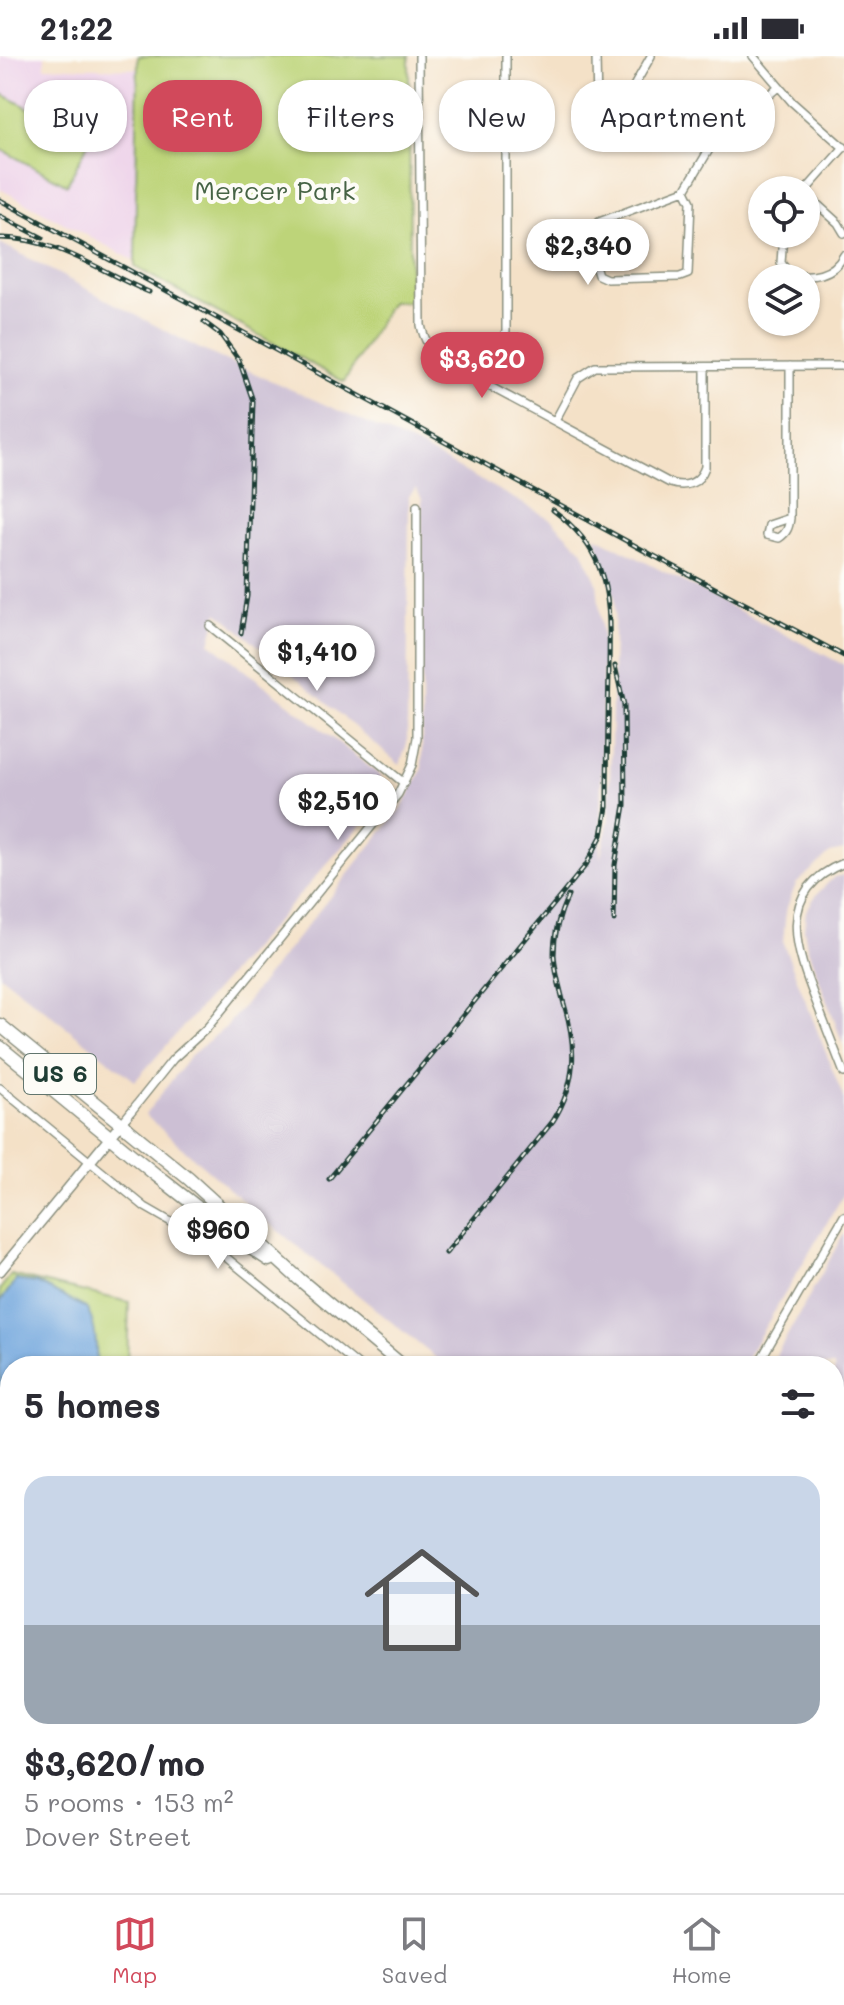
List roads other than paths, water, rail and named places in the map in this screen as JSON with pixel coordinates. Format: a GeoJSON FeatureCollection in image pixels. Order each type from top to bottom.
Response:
{"type":"FeatureCollection","features":[{"type":"Feature","properties":{"kind":"main road","name":"US 6"},"geometry":{"type":"LineString","coordinates":[[0,1025],[189,1179],[386,1356]]}},
{"type":"Feature","properties":{"kind":"main road","name":"US 6"},"geometry":{"type":"LineString","coordinates":[[0,1047],[243,1243],[299,1279]]}},
{"type":"Feature","properties":{"kind":"street"},"geometry":{"type":"LineString","coordinates":[[419,56],[422,333],[437,357],[670,483],[691,484],[701,476],[705,467],[705,367]]}},
{"type":"Feature","properties":{"kind":"street"},"geometry":{"type":"LineString","coordinates":[[483,382],[506,331],[506,56]]}},
{"type":"Feature","properties":{"kind":"street"},"geometry":{"type":"LineString","coordinates":[[596,56],[597,109],[610,118],[620,111],[651,56]]}},
{"type":"Feature","properties":{"kind":"street"},"geometry":{"type":"LineString","coordinates":[[753,56],[778,87],[844,147],[820,176]]}},
{"type":"Feature","properties":{"kind":"street"},"geometry":{"type":"LineString","coordinates":[[685,190],[691,202],[688,274],[680,277],[607,279],[598,275],[595,231],[599,222],[685,190],[713,143],[778,87]]}},
{"type":"Feature","properties":{"kind":"street"},"geometry":{"type":"LineString","coordinates":[[820,206],[844,233]]}},
{"type":"Feature","properties":{"kind":"street"},"geometry":{"type":"LineString","coordinates":[[782,248],[781,263],[790,274],[825,274],[836,267],[844,255]]}},
{"type":"Feature","properties":{"kind":"street"},"geometry":{"type":"LineString","coordinates":[[790,366],[790,518]]}},
{"type":"Feature","properties":{"kind":"street"},"geometry":{"type":"LineString","coordinates":[[555,421],[578,378],[595,367],[844,366]]}},
{"type":"Feature","properties":{"kind":"street"},"geometry":{"type":"LineString","coordinates":[[0,1271],[173,1059],[207,1028],[404,783],[412,765],[417,738],[417,506]]}},
{"type":"Feature","properties":{"kind":"street"},"geometry":{"type":"LineString","coordinates":[[210,626],[404,783]]}},
{"type":"Feature","properties":{"kind":"street"},"geometry":{"type":"LineString","coordinates":[[844,863],[825,872],[812,884],[799,907],[795,927],[801,962],[844,1073]]}},
{"type":"Feature","properties":{"kind":"street"},"geometry":{"type":"LineString","coordinates":[[0,1088],[145,1207],[211,1245],[347,1356]]}},
{"type":"Feature","properties":{"kind":"street"},"geometry":{"type":"LineString","coordinates":[[763,1356],[844,1216]]}},
{"type":"Feature","properties":{"kind":"water"},"geometry":{"type":"Polygon","coordinates":[[[16,1280],[37,1283],[86,1308],[94,1328],[96,1356],[0,1356],[0,1302],[16,1280]]]}},
{"type":"Feature","properties":{"kind":"railway"},"geometry":{"type":"LineString","coordinates":[[0,200],[844,656]]}},
{"type":"Feature","properties":{"kind":"railway"},"geometry":{"type":"LineString","coordinates":[[0,216],[43,238]]}},
{"type":"Feature","properties":{"kind":"railway"},"geometry":{"type":"LineString","coordinates":[[0,238],[20,239],[58,249],[149,292]]}},
{"type":"Feature","properties":{"kind":"railway"},"geometry":{"type":"LineString","coordinates":[[204,322],[220,334],[239,360],[253,401],[247,596],[241,633]]}},
{"type":"Feature","properties":{"kind":"railway"},"geometry":{"type":"LineString","coordinates":[[329,1179],[586,865],[602,835],[607,807],[608,605],[599,567],[591,550],[574,528],[553,510]]}},
{"type":"Feature","properties":{"kind":"railway"},"geometry":{"type":"LineString","coordinates":[[614,920],[615,865],[625,805],[624,705],[615,666]]}},
{"type":"Feature","properties":{"kind":"railway"},"geometry":{"type":"LineString","coordinates":[[446,1253],[553,1121],[567,1093],[573,1049],[554,955],[558,925],[568,896]]}},
{"type":"Feature","properties":{"kind":"park label","name":"Mercer Park"},"geometry":{"type":"Point","coordinates":[275,191]}}]}
